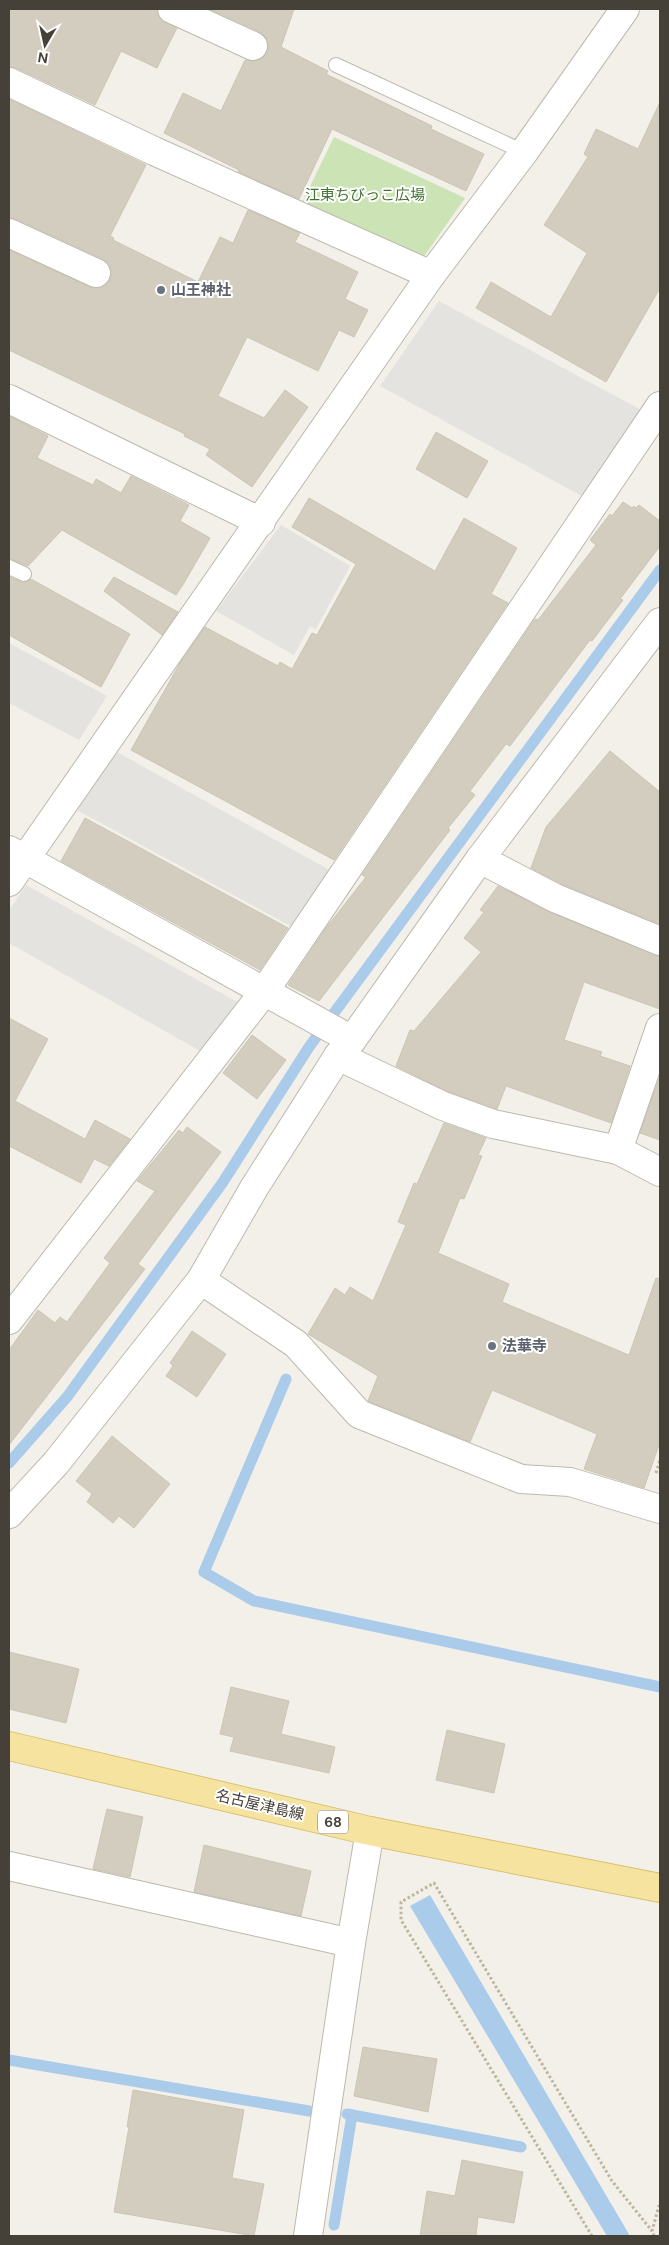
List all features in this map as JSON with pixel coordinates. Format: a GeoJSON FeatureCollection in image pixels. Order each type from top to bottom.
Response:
{"type":"FeatureCollection","features":[{"type":"Feature","properties":{"kind":"main road","name":"名古屋津島線"},"geometry":{"type":"LineString","coordinates":[[9,1746],[370,1831],[660,1888]]}},
{"type":"Feature","properties":{"kind":"street"},"geometry":{"type":"LineString","coordinates":[[172,9],[253,46]]}},
{"type":"Feature","properties":{"kind":"street"},"geometry":{"type":"LineString","coordinates":[[9,882],[16,854],[261,522],[431,275],[524,152],[625,9]]}},
{"type":"Feature","properties":{"kind":"street"},"geometry":{"type":"LineString","coordinates":[[9,82],[154,152],[431,275]]}},
{"type":"Feature","properties":{"kind":"street"},"geometry":{"type":"LineString","coordinates":[[9,233],[96,273]]}},
{"type":"Feature","properties":{"kind":"street"},"geometry":{"type":"LineString","coordinates":[[9,399],[261,522]]}},
{"type":"Feature","properties":{"kind":"street"},"geometry":{"type":"LineString","coordinates":[[9,1320],[264,992],[660,406]]}},
{"type":"Feature","properties":{"kind":"street"},"geometry":{"type":"LineString","coordinates":[[9,1514],[56,1463],[201,1280],[254,1188],[343,1043],[660,622]]}},
{"type":"Feature","properties":{"kind":"street"},"geometry":{"type":"LineString","coordinates":[[16,854],[311,1018],[343,1043],[443,1106],[493,1124],[618,1150],[660,1172]]}},
{"type":"Feature","properties":{"kind":"street"},"geometry":{"type":"LineString","coordinates":[[480,859],[555,898],[660,941]]}},
{"type":"Feature","properties":{"kind":"street"},"geometry":{"type":"LineString","coordinates":[[618,1150],[660,1028]]}},
{"type":"Feature","properties":{"kind":"street"},"geometry":{"type":"LineString","coordinates":[[201,1280],[296,1344],[358,1414],[521,1479],[570,1482],[660,1509]]}},
{"type":"Feature","properties":{"kind":"street"},"geometry":{"type":"LineString","coordinates":[[308,2236],[350,1943],[370,1831]]}},
{"type":"Feature","properties":{"kind":"street"},"geometry":{"type":"LineString","coordinates":[[9,1866],[350,1943]]}},
{"type":"Feature","properties":{"kind":"lane"},"geometry":{"type":"LineString","coordinates":[[336,65],[524,152]]}},
{"type":"Feature","properties":{"kind":"lane"},"geometry":{"type":"LineString","coordinates":[[9,567],[24,574]]}},
{"type":"Feature","properties":{"kind":"path"},"geometry":{"type":"LineString","coordinates":[[592,2236],[402,1920],[401,1902],[434,1883],[612,2181],[654,2236]]}},
{"type":"Feature","properties":{"kind":"path"},"geometry":{"type":"LineString","coordinates":[[652,2231],[660,2202]]}},
{"type":"Feature","properties":{"kind":"green space","name":"江東ちびっこ広場"},"geometry":{"type":"Polygon","coordinates":[[[334,137],[465,198],[420,262],[299,209],[334,137]]]}},
{"type":"Feature","properties":{"kind":"shaded area"},"geometry":{"type":"Polygon","coordinates":[[[439,301],[647,413],[587,499],[380,386],[439,301]]]}},
{"type":"Feature","properties":{"kind":"shaded area"},"geometry":{"type":"Polygon","coordinates":[[[281,525],[350,566],[316,629],[310,626],[294,655],[216,611],[281,525]]]}},
{"type":"Feature","properties":{"kind":"shaded area"},"geometry":{"type":"Polygon","coordinates":[[[9,643],[107,696],[79,740],[9,703],[9,643]]]}},
{"type":"Feature","properties":{"kind":"shaded area"},"geometry":{"type":"Polygon","coordinates":[[[117,752],[333,872],[296,929],[75,809],[117,752]]]}},
{"type":"Feature","properties":{"kind":"shaded area"},"geometry":{"type":"Polygon","coordinates":[[[26,885],[239,1003],[202,1052],[9,943],[9,911],[26,885]]]}},
{"type":"Feature","properties":{"kind":"water"},"geometry":{"type":"Polygon","coordinates":[[[430,1895],[630,2236],[607,2236],[410,1906],[430,1895]]]}},
{"type":"Feature","properties":{"kind":"building"},"geometry":{"type":"Polygon","coordinates":[[[9,9],[157,9],[160,18],[177,28],[157,68],[121,51],[95,105],[16,68],[9,67],[9,9]]]}},
{"type":"Feature","properties":{"kind":"building"},"geometry":{"type":"Polygon","coordinates":[[[209,9],[294,9],[281,47],[328,71],[326,74],[432,126],[431,129],[484,154],[466,191],[332,129],[299,199],[238,172],[239,170],[164,133],[183,93],[221,111],[245,60],[255,61],[262,58],[267,52],[268,44],[260,32],[209,9]]]}},
{"type":"Feature","properties":{"kind":"building"},"geometry":{"type":"Polygon","coordinates":[[[9,99],[146,165],[110,236],[114,238],[113,240],[198,282],[220,237],[233,243],[248,210],[300,233],[295,242],[358,272],[345,299],[368,310],[354,337],[339,330],[318,371],[247,337],[218,396],[264,418],[285,390],[308,407],[252,487],[206,455],[210,449],[184,436],[185,434],[9,350],[9,250],[90,287],[98,288],[105,286],[110,280],[112,272],[109,264],[103,259],[16,219],[9,218],[9,99]]]}},
{"type":"Feature","properties":{"kind":"building"},"geometry":{"type":"Polygon","coordinates":[[[660,102],[660,288],[606,382],[476,308],[491,282],[551,317],[587,253],[544,225],[588,157],[584,154],[596,129],[638,149],[660,102]]]}},
{"type":"Feature","properties":{"kind":"building"},"geometry":{"type":"Polygon","coordinates":[[[9,416],[48,436],[37,458],[93,485],[96,479],[121,493],[131,476],[189,505],[180,521],[210,538],[176,595],[62,530],[28,566],[9,558],[9,416]]]}},
{"type":"Feature","properties":{"kind":"building"},"geometry":{"type":"Polygon","coordinates":[[[436,432],[488,461],[467,498],[416,469],[436,432]]]}},
{"type":"Feature","properties":{"kind":"building"},"geometry":{"type":"Polygon","coordinates":[[[309,498],[435,571],[464,518],[517,548],[491,594],[508,603],[334,860],[131,750],[180,663],[205,627],[278,666],[280,662],[292,669],[312,633],[317,635],[356,564],[292,527],[309,498]]]}},
{"type":"Feature","properties":{"kind":"building"},"geometry":{"type":"Polygon","coordinates":[[[623,502],[632,508],[634,506],[636,508],[639,505],[660,521],[660,546],[620,599],[623,600],[592,641],[590,640],[510,746],[506,744],[470,791],[475,795],[448,828],[450,830],[319,1001],[288,985],[326,928],[366,877],[362,875],[535,619],[538,620],[596,545],[590,540],[610,514],[612,516],[623,502]]]}},
{"type":"Feature","properties":{"kind":"building"},"geometry":{"type":"Polygon","coordinates":[[[9,577],[24,583],[31,579],[130,634],[101,687],[9,635],[9,577]]]}},
{"type":"Feature","properties":{"kind":"building"},"geometry":{"type":"Polygon","coordinates":[[[114,577],[178,612],[162,635],[104,591],[114,577]]]}},
{"type":"Feature","properties":{"kind":"building"},"geometry":{"type":"Polygon","coordinates":[[[610,751],[660,792],[660,924],[562,884],[531,868],[546,827],[610,751]]]}},
{"type":"Feature","properties":{"kind":"building"},"geometry":{"type":"Polygon","coordinates":[[[85,818],[288,928],[260,970],[61,861],[85,818]]]}},
{"type":"Feature","properties":{"kind":"building"},"geometry":{"type":"Polygon","coordinates":[[[498,886],[549,912],[660,956],[660,1009],[584,982],[564,1040],[602,1052],[600,1056],[630,1066],[611,1123],[506,1086],[497,1109],[449,1092],[396,1066],[410,1030],[414,1031],[481,952],[464,938],[484,912],[480,910],[498,886]]]}},
{"type":"Feature","properties":{"kind":"building"},"geometry":{"type":"Polygon","coordinates":[[[9,1018],[48,1039],[15,1101],[85,1139],[95,1120],[130,1139],[109,1166],[94,1159],[81,1183],[9,1146],[9,1018]]]}},
{"type":"Feature","properties":{"kind":"building"},"geometry":{"type":"Polygon","coordinates":[[[252,1035],[286,1060],[257,1099],[223,1073],[252,1035]]]}},
{"type":"Feature","properties":{"kind":"building"},"geometry":{"type":"Polygon","coordinates":[[[660,1076],[660,1140],[640,1133],[660,1076]]]}},
{"type":"Feature","properties":{"kind":"building"},"geometry":{"type":"Polygon","coordinates":[[[444,1123],[486,1138],[478,1155],[482,1156],[464,1199],[460,1198],[438,1253],[509,1284],[502,1302],[629,1355],[656,1278],[660,1279],[660,1442],[644,1488],[584,1469],[597,1434],[492,1390],[470,1442],[368,1401],[378,1376],[308,1334],[335,1288],[345,1295],[350,1287],[373,1301],[406,1225],[398,1222],[414,1183],[417,1184],[444,1123]]]}},
{"type":"Feature","properties":{"kind":"building"},"geometry":{"type":"Polygon","coordinates":[[[187,1127],[221,1152],[138,1264],[145,1269],[9,1445],[9,1350],[38,1310],[55,1323],[60,1317],[67,1322],[110,1263],[104,1258],[155,1191],[137,1181],[179,1130],[183,1133],[187,1127]]]}},
{"type":"Feature","properties":{"kind":"building"},"geometry":{"type":"Polygon","coordinates":[[[192,1331],[226,1354],[197,1397],[166,1376],[173,1366],[170,1363],[192,1331]]]}},
{"type":"Feature","properties":{"kind":"building"},"geometry":{"type":"Polygon","coordinates":[[[112,1436],[170,1484],[134,1528],[119,1516],[113,1523],[87,1502],[92,1494],[76,1481],[112,1436]]]}},
{"type":"Feature","properties":{"kind":"building"},"geometry":{"type":"Polygon","coordinates":[[[9,1652],[79,1669],[66,1723],[9,1709],[9,1652]]]}},
{"type":"Feature","properties":{"kind":"building"},"geometry":{"type":"Polygon","coordinates":[[[231,1687],[289,1701],[281,1734],[335,1747],[329,1773],[230,1751],[234,1737],[220,1734],[231,1687]]]}},
{"type":"Feature","properties":{"kind":"building"},"geometry":{"type":"Polygon","coordinates":[[[447,1730],[505,1744],[494,1793],[436,1780],[447,1730]]]}},
{"type":"Feature","properties":{"kind":"building"},"geometry":{"type":"Polygon","coordinates":[[[107,1809],[143,1817],[130,1877],[93,1869],[107,1809]]]}},
{"type":"Feature","properties":{"kind":"building"},"geometry":{"type":"Polygon","coordinates":[[[204,1845],[311,1871],[301,1916],[194,1892],[204,1845]]]}},
{"type":"Feature","properties":{"kind":"building"},"geometry":{"type":"Polygon","coordinates":[[[363,2047],[437,2059],[428,2112],[354,2096],[363,2047]]]}},
{"type":"Feature","properties":{"kind":"building"},"geometry":{"type":"Polygon","coordinates":[[[133,2090],[244,2110],[232,2178],[264,2184],[254,2236],[114,2212],[129,2127],[127,2127],[133,2090]]]}},
{"type":"Feature","properties":{"kind":"building"},"geometry":{"type":"Polygon","coordinates":[[[462,2160],[523,2172],[514,2223],[478,2217],[476,2236],[420,2236],[427,2191],[455,2196],[462,2160]]]}},
{"type":"Feature","properties":{"kind":"waterway"},"geometry":{"type":"LineString","coordinates":[[9,1463],[67,1397],[223,1182],[309,1047],[660,570]]}},
{"type":"Feature","properties":{"kind":"waterway"},"geometry":{"type":"LineString","coordinates":[[286,1379],[204,1572],[254,1601],[660,1687]]}},
{"type":"Feature","properties":{"kind":"waterway"},"geometry":{"type":"LineString","coordinates":[[9,2060],[309,2111]]}},
{"type":"Feature","properties":{"kind":"waterway"},"geometry":{"type":"LineString","coordinates":[[347,2114],[521,2147]]}},
{"type":"Feature","properties":{"kind":"waterway"},"geometry":{"type":"LineString","coordinates":[[334,2225],[352,2115]]}},
{"type":"Feature","properties":{"kind":"place","name":"山王神社"},"geometry":{"type":"Point","coordinates":[161,290]}},
{"type":"Feature","properties":{"kind":"place","name":"法華寺"},"geometry":{"type":"Point","coordinates":[492,1346]}}]}
